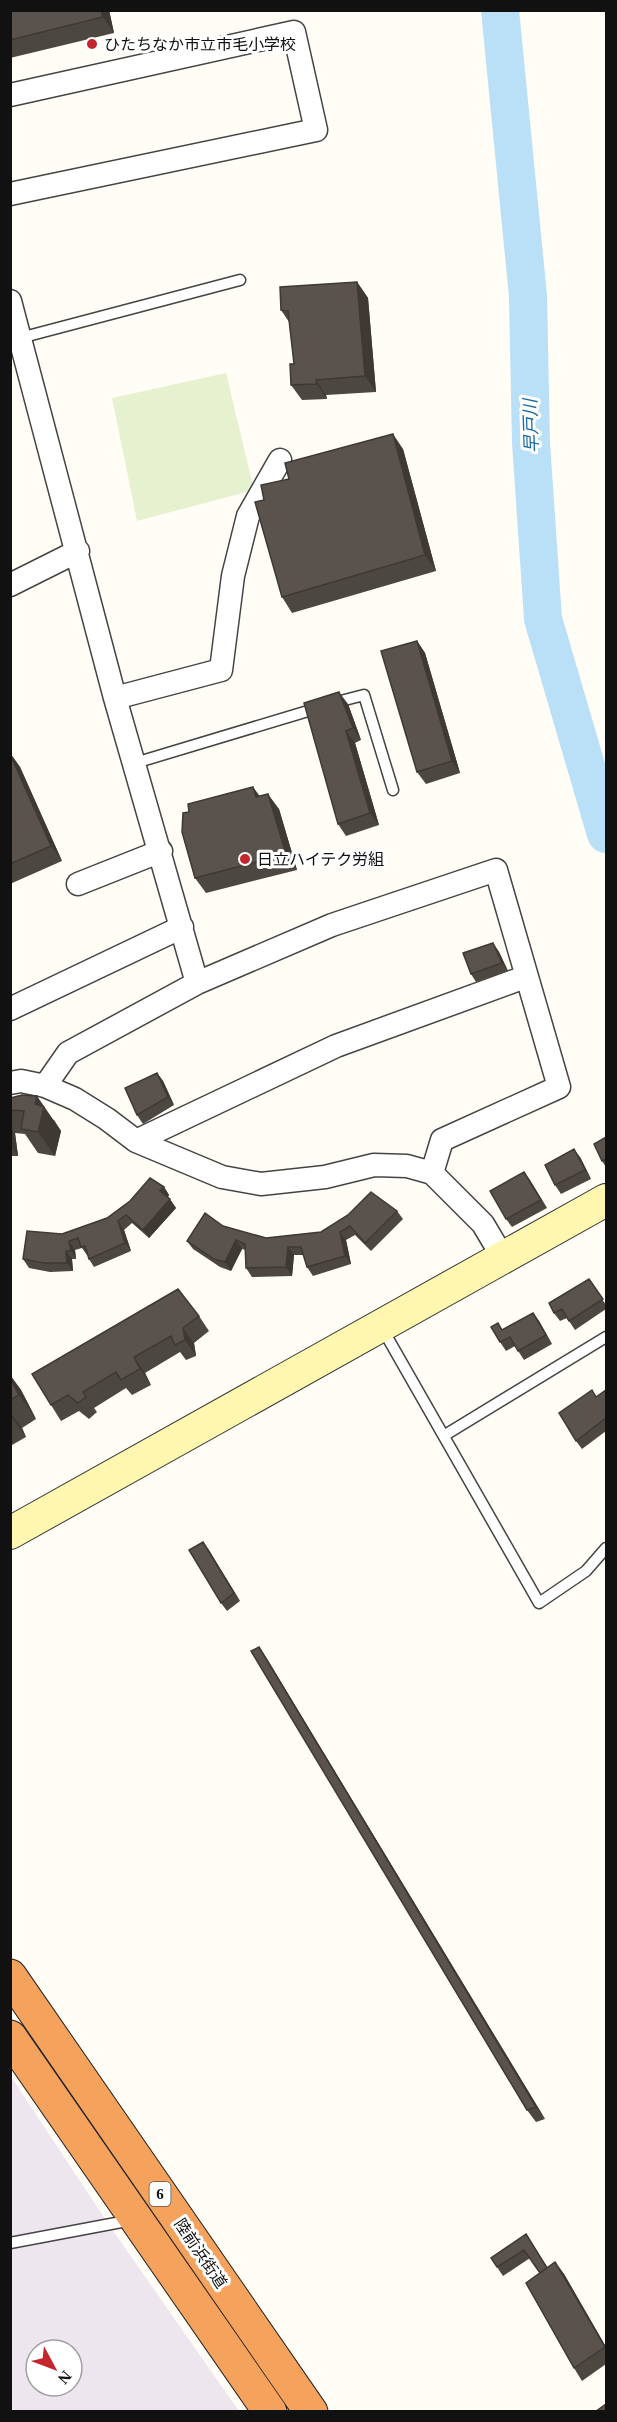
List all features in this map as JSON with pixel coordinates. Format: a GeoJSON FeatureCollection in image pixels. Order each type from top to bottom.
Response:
{"type":"FeatureCollection","features":[{"type":"Feature","properties":{"kind":"highway","name":"陸前浜街道"},"geometry":{"type":"LineString","coordinates":[[10,1976],[270,2412]]}},
{"type":"Feature","properties":{"kind":"highway","name":"陸前浜街道"},"geometry":{"type":"LineString","coordinates":[[10,2037],[311,2412]]}},
{"type":"Feature","properties":{"kind":"street"},"geometry":{"type":"LineString","coordinates":[[10,95],[294,32],[316,130],[10,194]]}},
{"type":"Feature","properties":{"kind":"street"},"geometry":{"type":"LineString","coordinates":[[10,301],[78,551],[115,698],[197,983]]}},
{"type":"Feature","properties":{"kind":"street"},"geometry":{"type":"LineString","coordinates":[[115,698],[221,670],[233,576],[248,516],[280,459]]}},
{"type":"Feature","properties":{"kind":"street"},"geometry":{"type":"LineString","coordinates":[[10,585],[78,551]]}},
{"type":"Feature","properties":{"kind":"street"},"geometry":{"type":"LineString","coordinates":[[78,884],[161,852]]}},
{"type":"Feature","properties":{"kind":"street"},"geometry":{"type":"LineString","coordinates":[[45,1086],[68,1053],[197,983],[332,925],[496,870],[525,977],[560,1087],[442,1140],[432,1173]]}},
{"type":"Feature","properties":{"kind":"street"},"geometry":{"type":"LineString","coordinates":[[10,1009],[182,927]]}},
{"type":"Feature","properties":{"kind":"street"},"geometry":{"type":"LineString","coordinates":[[136,1142],[336,1046],[525,977]]}},
{"type":"Feature","properties":{"kind":"street"},"geometry":{"type":"LineString","coordinates":[[10,1083],[21,1081],[45,1086],[83,1104],[136,1142],[222,1177],[261,1184],[325,1177],[374,1165],[406,1166],[432,1173],[483,1224],[502,1256]]}},
{"type":"Feature","properties":{"kind":"street"},"geometry":{"type":"LineString","coordinates":[[10,1533],[502,1256],[606,1200]]}},
{"type":"Feature","properties":{"kind":"lane"},"geometry":{"type":"LineString","coordinates":[[20,338],[240,280]]}},
{"type":"Feature","properties":{"kind":"lane"},"geometry":{"type":"LineString","coordinates":[[135,763],[364,695],[393,790]]}},
{"type":"Feature","properties":{"kind":"lane"},"geometry":{"type":"LineString","coordinates":[[381,1326],[539,1603],[586,1571],[606,1548]]}},
{"type":"Feature","properties":{"kind":"lane"},"geometry":{"type":"LineString","coordinates":[[445,1435],[606,1337]]}},
{"type":"Feature","properties":{"kind":"lane"},"geometry":{"type":"LineString","coordinates":[[10,2243],[151,2212]]}},
{"type":"Feature","properties":{"kind":"shaded area"},"geometry":{"type":"Polygon","coordinates":[[[10,2075],[109,2225],[239,2411],[11,2411],[10,2075]]]}},
{"type":"Feature","properties":{"kind":"green space"},"geometry":{"type":"Polygon","coordinates":[[[226,373],[254,490],[137,521],[112,398],[226,373]]]}},
{"type":"Feature","properties":{"kind":"building"},"geometry":{"type":"Polygon","coordinates":[[[10,10],[101,10],[103,17],[10,40],[10,10]]]}},
{"type":"Feature","properties":{"kind":"building"},"geometry":{"type":"Polygon","coordinates":[[[357,282],[365,376],[316,380],[317,384],[291,385],[290,364],[294,364],[288,311],[281,310],[280,287],[357,282]]]}},
{"type":"Feature","properties":{"kind":"building"},"geometry":{"type":"Polygon","coordinates":[[[393,434],[425,555],[282,597],[255,502],[264,500],[261,485],[289,479],[285,463],[393,434]]]}},
{"type":"Feature","properties":{"kind":"building"},"geometry":{"type":"Polygon","coordinates":[[[417,641],[452,761],[417,772],[381,651],[417,641]]]}},
{"type":"Feature","properties":{"kind":"building"},"geometry":{"type":"Polygon","coordinates":[[[339,692],[353,728],[346,731],[370,813],[338,824],[304,703],[339,692]]]}},
{"type":"Feature","properties":{"kind":"building"},"geometry":{"type":"Polygon","coordinates":[[[10,754],[51,846],[10,864],[10,754]]]}},
{"type":"Feature","properties":{"kind":"building","name":"日立ハイテク労組"},"geometry":{"type":"Polygon","coordinates":[[[253,787],[256,797],[268,794],[286,854],[195,878],[182,832],[183,813],[189,812],[188,804],[253,787]]]}},
{"type":"Feature","properties":{"kind":"building"},"geometry":{"type":"Polygon","coordinates":[[[493,943],[502,963],[471,974],[463,953],[493,943]]]}},
{"type":"Feature","properties":{"kind":"building"},"geometry":{"type":"Polygon","coordinates":[[[157,1073],[168,1097],[137,1115],[125,1088],[157,1073]]]}},
{"type":"Feature","properties":{"kind":"building"},"geometry":{"type":"Polygon","coordinates":[[[22,1095],[37,1096],[35,1104],[44,1107],[38,1132],[21,1129],[24,1111],[10,1110],[10,1098],[22,1095]]]}},
{"type":"Feature","properties":{"kind":"building"},"geometry":{"type":"Polygon","coordinates":[[[606,1137],[606,1159],[602,1161],[594,1144],[606,1137]]]}},
{"type":"Feature","properties":{"kind":"building"},"geometry":{"type":"Polygon","coordinates":[[[574,1149],[585,1170],[555,1185],[545,1165],[574,1149]]]}},
{"type":"Feature","properties":{"kind":"building"},"geometry":{"type":"Polygon","coordinates":[[[524,1172],[541,1200],[506,1219],[490,1191],[524,1172]]]}},
{"type":"Feature","properties":{"kind":"building"},"geometry":{"type":"Polygon","coordinates":[[[150,1178],[164,1187],[160,1191],[170,1199],[143,1230],[126,1215],[118,1221],[125,1243],[89,1259],[85,1246],[81,1247],[78,1238],[69,1241],[71,1251],[66,1251],[67,1263],[44,1263],[23,1259],[27,1231],[62,1234],[107,1218],[130,1201],[150,1178]]]}},
{"type":"Feature","properties":{"kind":"building"},"geometry":{"type":"Polygon","coordinates":[[[371,1192],[397,1211],[365,1243],[350,1226],[340,1232],[345,1256],[307,1267],[301,1247],[288,1247],[286,1267],[246,1268],[245,1244],[236,1240],[225,1262],[214,1259],[187,1241],[205,1213],[223,1226],[266,1238],[321,1232],[348,1215],[371,1192]]]}},
{"type":"Feature","properties":{"kind":"building"},"geometry":{"type":"Polygon","coordinates":[[[589,1279],[603,1299],[569,1321],[562,1309],[554,1313],[549,1303],[589,1279]]]}},
{"type":"Feature","properties":{"kind":"building"},"geometry":{"type":"Polygon","coordinates":[[[178,1289],[199,1316],[183,1328],[185,1340],[175,1345],[171,1336],[134,1357],[140,1369],[121,1380],[116,1372],[83,1392],[86,1397],[78,1403],[68,1395],[51,1405],[32,1374],[178,1289]]]}},
{"type":"Feature","properties":{"kind":"building"},"geometry":{"type":"Polygon","coordinates":[[[533,1313],[546,1335],[518,1351],[510,1337],[500,1342],[491,1327],[498,1323],[502,1330],[533,1313]]]}},
{"type":"Feature","properties":{"kind":"building"},"geometry":{"type":"Polygon","coordinates":[[[10,1378],[19,1395],[10,1400],[10,1378]]]}},
{"type":"Feature","properties":{"kind":"building"},"geometry":{"type":"Polygon","coordinates":[[[592,1390],[596,1397],[606,1390],[606,1418],[576,1441],[559,1413],[592,1390]]]}},
{"type":"Feature","properties":{"kind":"building"},"geometry":{"type":"Polygon","coordinates":[[[203,1542],[234,1593],[221,1603],[189,1550],[203,1542]]]}},
{"type":"Feature","properties":{"kind":"building"},"geometry":{"type":"Polygon","coordinates":[[[259,1647],[536,2107],[527,2110],[251,1651],[259,1647]]]}},
{"type":"Feature","properties":{"kind":"building"},"geometry":{"type":"Polygon","coordinates":[[[526,2234],[547,2268],[540,2273],[524,2250],[497,2267],[491,2258],[526,2234]]]}},
{"type":"Feature","properties":{"kind":"building"},"geometry":{"type":"Polygon","coordinates":[[[555,2262],[605,2347],[574,2368],[526,2283],[555,2262]]]}},
{"type":"Feature","properties":{"kind":"building"},"geometry":{"type":"Polygon","coordinates":[[[606,2404],[606,2412],[595,2412],[606,2404]]]}},
{"type":"Feature","properties":{"kind":"waterway","name":"早戸川"},"geometry":{"type":"LineString","coordinates":[[500,10],[528,296],[531,443],[543,619],[606,834]]}},
{"type":"Feature","properties":{"kind":"place","name":"ひたちなか市立市毛小学校"},"geometry":{"type":"Point","coordinates":[92,44]}},
{"type":"Feature","properties":{"kind":"place","name":"日立ハイテク労組"},"geometry":{"type":"Point","coordinates":[245,859]}}]}
